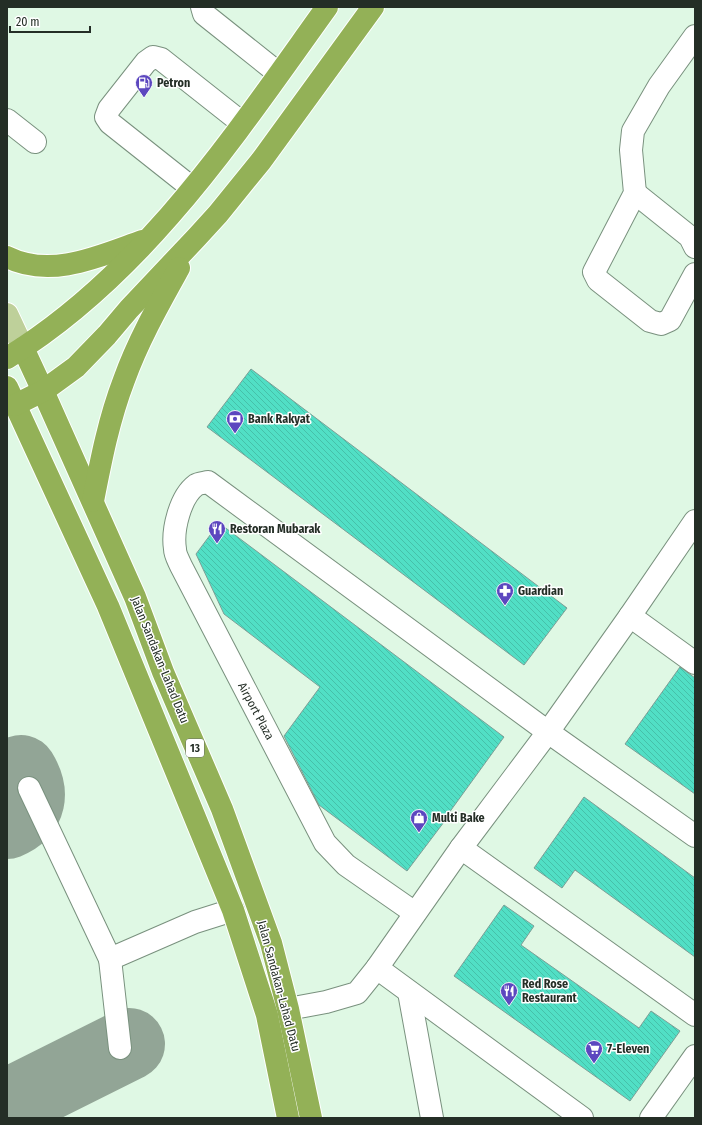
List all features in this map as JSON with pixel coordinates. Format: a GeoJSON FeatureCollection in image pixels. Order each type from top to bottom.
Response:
{"type":"FeatureCollection","features":[{"type":"Feature","properties":{"kind":"highway"},"geometry":{"type":"LineString","coordinates":[[15,353],[57,323],[95,292],[162,225],[218,156],[327,7]]}},
{"type":"Feature","properties":{"kind":"highway"},"geometry":{"type":"LineString","coordinates":[[11,396],[43,391],[76,367],[107,335],[129,309],[218,214],[261,161],[373,7]]}},
{"type":"Feature","properties":{"kind":"highway"},"geometry":{"type":"LineString","coordinates":[[93,501],[100,462],[111,418],[124,380],[144,332],[197,237]]}},
{"type":"Feature","properties":{"kind":"highway"},"geometry":{"type":"LineString","coordinates":[[7,257],[37,266],[65,265],[87,261],[147,239]]}},
{"type":"Feature","properties":{"kind":"highway","name":"Jalan Sandakan-Lahad Datu"},"geometry":{"type":"LineString","coordinates":[[15,353],[43,391],[93,501],[135,597],[163,672],[222,809],[271,943],[288,1009],[311,1118]]}},
{"type":"Feature","properties":{"kind":"highway","name":"Jalan Sandakan-Lahad Datu"},"geometry":{"type":"LineString","coordinates":[[11,396],[108,606],[233,910],[267,1015],[288,1118]]}},
{"type":"Feature","properties":{"kind":"main road"},"geometry":{"type":"LineString","coordinates":[[7,314],[15,353]]}},
{"type":"Feature","properties":{"kind":"street"},"geometry":{"type":"LineString","coordinates":[[202,7],[204,14],[278,73]]}},
{"type":"Feature","properties":{"kind":"street"},"geometry":{"type":"LineString","coordinates":[[695,36],[659,86],[633,131],[631,150],[635,193],[594,272],[598,280],[650,321],[661,324],[670,320],[695,274]]}},
{"type":"Feature","properties":{"kind":"street"},"geometry":{"type":"LineString","coordinates":[[192,188],[110,123],[106,117],[109,109],[146,62],[153,57],[161,59],[242,123]]}},
{"type":"Feature","properties":{"kind":"street"},"geometry":{"type":"LineString","coordinates":[[7,120],[35,142]]}},
{"type":"Feature","properties":{"kind":"street"},"geometry":{"type":"LineString","coordinates":[[635,193],[690,238],[695,247]]}},
{"type":"Feature","properties":{"kind":"street","name":"Airport Plaza"},"geometry":{"type":"LineString","coordinates":[[415,913],[346,865],[325,843],[181,566],[175,550],[174,530],[180,510],[187,495],[196,484],[208,482],[548,732]]}},
{"type":"Feature","properties":{"kind":"street"},"geometry":{"type":"LineString","coordinates":[[288,1009],[326,1002],[357,992],[377,968],[461,848],[548,732],[630,616],[695,520]]}},
{"type":"Feature","properties":{"kind":"street"},"geometry":{"type":"LineString","coordinates":[[630,616],[695,663]]}},
{"type":"Feature","properties":{"kind":"street"},"geometry":{"type":"LineString","coordinates":[[548,732],[695,836]]}},
{"type":"Feature","properties":{"kind":"street"},"geometry":{"type":"LineString","coordinates":[[29,788],[110,959],[120,1048]]}},
{"type":"Feature","properties":{"kind":"street"},"geometry":{"type":"LineString","coordinates":[[461,848],[695,1015]]}},
{"type":"Feature","properties":{"kind":"street"},"geometry":{"type":"LineString","coordinates":[[110,959],[195,922],[233,910]]}},
{"type":"Feature","properties":{"kind":"street"},"geometry":{"type":"LineString","coordinates":[[377,968],[582,1118]]}},
{"type":"Feature","properties":{"kind":"street"},"geometry":{"type":"LineString","coordinates":[[409,992],[432,1118]]}},
{"type":"Feature","properties":{"kind":"street"},"geometry":{"type":"LineString","coordinates":[[651,1118],[695,1056]]}},
{"type":"Feature","properties":{"kind":"building"},"geometry":{"type":"Polygon","coordinates":[[[251,369],[567,608],[524,665],[207,427],[251,369]]]}},
{"type":"Feature","properties":{"kind":"building"},"geometry":{"type":"Polygon","coordinates":[[[219,523],[504,737],[446,817],[447,818],[407,871],[319,805],[284,736],[320,687],[224,614],[196,554],[219,523]]]}},
{"type":"Feature","properties":{"kind":"building"},"geometry":{"type":"Polygon","coordinates":[[[680,667],[695,678],[695,794],[625,744],[680,667]]]}},
{"type":"Feature","properties":{"kind":"building"},"geometry":{"type":"Polygon","coordinates":[[[584,797],[695,878],[695,957],[575,870],[562,888],[534,868],[584,797]]]}},
{"type":"Feature","properties":{"kind":"building"},"geometry":{"type":"Polygon","coordinates":[[[504,905],[534,926],[521,945],[639,1028],[651,1011],[680,1031],[630,1101],[454,976],[504,905]]]}},
{"type":"Feature","properties":{"kind":"taxiway"},"geometry":{"type":"LineString","coordinates":[[7,823],[22,814],[28,801],[28,787],[21,771]]}},
{"type":"Feature","properties":{"kind":"taxiway"},"geometry":{"type":"LineString","coordinates":[[7,1105],[129,1044]]}},
{"type":"Feature","properties":{"kind":"place","name":"Petron"},"geometry":{"type":"Point","coordinates":[144,98]}},
{"type":"Feature","properties":{"kind":"place","name":"Bank Rakyat"},"geometry":{"type":"Point","coordinates":[235,434]}},
{"type":"Feature","properties":{"kind":"place","name":"Restoran Mubarak"},"geometry":{"type":"Point","coordinates":[217,544]}},
{"type":"Feature","properties":{"kind":"place","name":"Guardian"},"geometry":{"type":"Point","coordinates":[505,606]}},
{"type":"Feature","properties":{"kind":"place","name":"Multi Bake"},"geometry":{"type":"Point","coordinates":[419,833]}},
{"type":"Feature","properties":{"kind":"place","name":"Red Rose Restaurant"},"geometry":{"type":"Point","coordinates":[509,1006]}},
{"type":"Feature","properties":{"kind":"place","name":"7-Eleven"},"geometry":{"type":"Point","coordinates":[594,1064]}}]}
